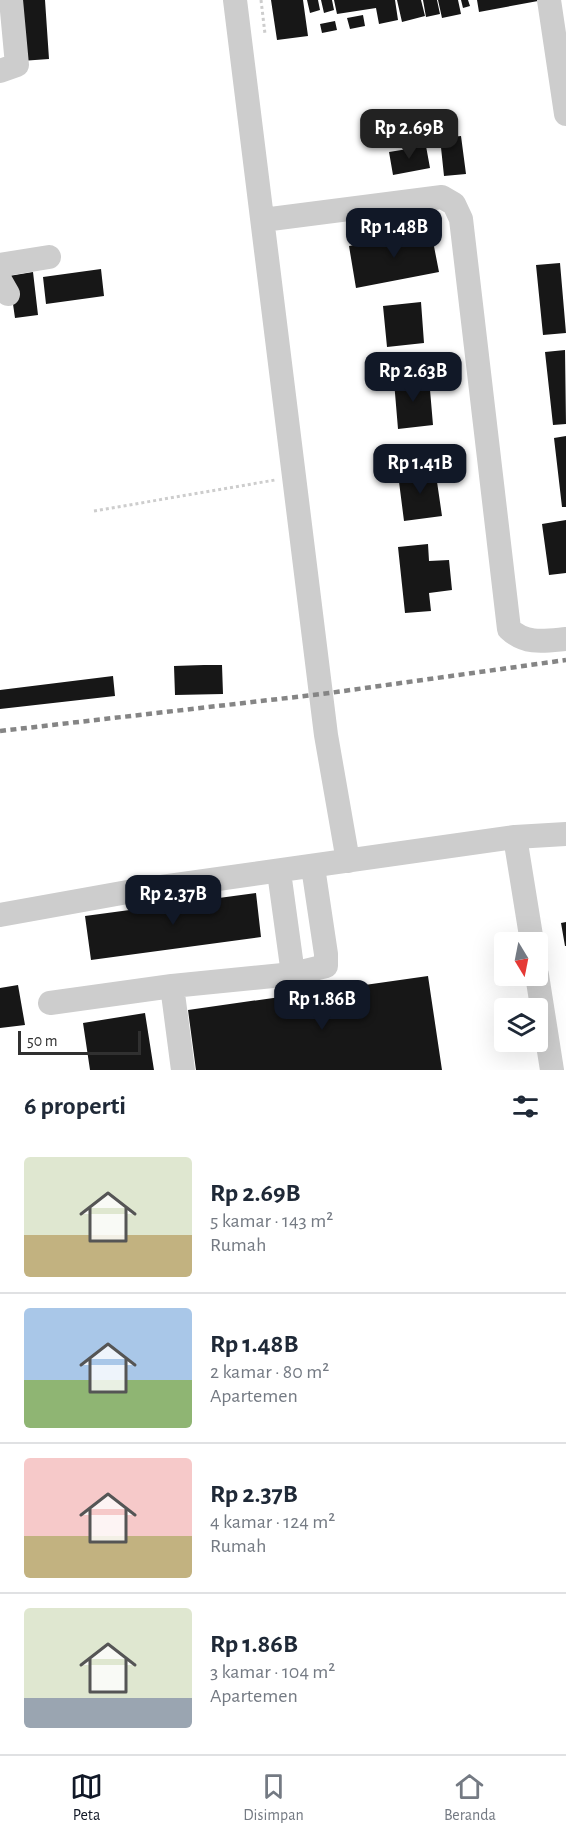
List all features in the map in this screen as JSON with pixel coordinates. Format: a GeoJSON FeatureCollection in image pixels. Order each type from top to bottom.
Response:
{"type":"FeatureCollection","features":[{"type":"Feature","properties":{"kind":"street"},"geometry":{"type":"LineString","coordinates":[[0,71],[17,65],[11,0]]}},
{"type":"Feature","properties":{"kind":"street"},"geometry":{"type":"LineString","coordinates":[[235,0],[326,735],[348,861]]}},
{"type":"Feature","properties":{"kind":"street"},"geometry":{"type":"LineString","coordinates":[[560,5],[566,114]]}},
{"type":"Feature","properties":{"kind":"street"},"geometry":{"type":"LineString","coordinates":[[263,220],[442,197],[454,204],[461,219],[509,629],[518,638],[538,642],[566,639]]}},
{"type":"Feature","properties":{"kind":"street"},"geometry":{"type":"LineString","coordinates":[[0,265],[49,257]]}},
{"type":"Feature","properties":{"kind":"street"},"geometry":{"type":"LineString","coordinates":[[0,915],[133,891],[515,837],[566,834]]}},
{"type":"Feature","properties":{"kind":"street"},"geometry":{"type":"LineString","coordinates":[[515,837],[530,932]]}},
{"type":"Feature","properties":{"kind":"street"},"geometry":{"type":"LineString","coordinates":[[50,1003],[172,986],[293,974],[326,966],[313,867]]}},
{"type":"Feature","properties":{"kind":"street"},"geometry":{"type":"LineString","coordinates":[[279,872],[293,974]]}},
{"type":"Feature","properties":{"kind":"street"},"geometry":{"type":"LineString","coordinates":[[172,986],[183,1070]]}},
{"type":"Feature","properties":{"kind":"street"},"geometry":{"type":"LineString","coordinates":[[539,986],[552,1070]]}},
{"type":"Feature","properties":{"kind":"path"},"geometry":{"type":"LineString","coordinates":[[261,0],[265,34]]}},
{"type":"Feature","properties":{"kind":"path"},"geometry":{"type":"LineString","coordinates":[[94,511],[295,477]]}},
{"type":"Feature","properties":{"kind":"building"},"geometry":{"type":"Polygon","coordinates":[[[17,0],[45,0],[49,59],[21,61],[17,0]]]}},
{"type":"Feature","properties":{"kind":"building"},"geometry":{"type":"Polygon","coordinates":[[[271,0],[303,0],[308,36],[277,40],[271,0]]]}},
{"type":"Feature","properties":{"kind":"building"},"geometry":{"type":"Polygon","coordinates":[[[307,0],[318,0],[320,10],[310,13],[307,0]]]}},
{"type":"Feature","properties":{"kind":"building"},"geometry":{"type":"Polygon","coordinates":[[[321,0],[332,0],[334,10],[324,13],[321,0]]]}},
{"type":"Feature","properties":{"kind":"building"},"geometry":{"type":"Polygon","coordinates":[[[334,0],[395,0],[398,20],[379,24],[376,8],[337,14],[334,0]]]}},
{"type":"Feature","properties":{"kind":"building"},"geometry":{"type":"Polygon","coordinates":[[[397,0],[421,0],[425,16],[402,22],[397,0]]]}},
{"type":"Feature","properties":{"kind":"building"},"geometry":{"type":"Polygon","coordinates":[[[423,0],[437,0],[440,14],[426,17],[423,0]]]}},
{"type":"Feature","properties":{"kind":"building"},"geometry":{"type":"Polygon","coordinates":[[[438,0],[458,0],[461,14],[442,18],[438,0]]]}},
{"type":"Feature","properties":{"kind":"building"},"geometry":{"type":"Polygon","coordinates":[[[461,0],[468,0],[470,6],[463,8],[461,0]]]}},
{"type":"Feature","properties":{"kind":"building"},"geometry":{"type":"Polygon","coordinates":[[[477,0],[538,0],[538,1],[479,12],[477,0]]]}},
{"type":"Feature","properties":{"kind":"building"},"geometry":{"type":"Polygon","coordinates":[[[363,15],[365,26],[350,29],[347,18],[363,15]]]}},
{"type":"Feature","properties":{"kind":"building"},"geometry":{"type":"Polygon","coordinates":[[[335,21],[337,30],[322,33],[320,24],[335,21]]]}},
{"type":"Feature","properties":{"kind":"building"},"geometry":{"type":"Polygon","coordinates":[[[461,136],[466,174],[444,176],[440,138],[461,136]]]}},
{"type":"Feature","properties":{"kind":"building"},"geometry":{"type":"Polygon","coordinates":[[[426,146],[430,168],[393,175],[389,152],[426,146]]]}},
{"type":"Feature","properties":{"kind":"building"},"geometry":{"type":"Polygon","coordinates":[[[431,231],[439,272],[356,288],[349,246],[431,231]]]}},
{"type":"Feature","properties":{"kind":"building"},"geometry":{"type":"Polygon","coordinates":[[[560,263],[566,333],[543,335],[536,265],[560,263]]]}},
{"type":"Feature","properties":{"kind":"building"},"geometry":{"type":"Polygon","coordinates":[[[101,269],[104,296],[46,304],[43,277],[101,269]]]}},
{"type":"Feature","properties":{"kind":"building"},"geometry":{"type":"Polygon","coordinates":[[[33,272],[38,315],[15,318],[9,276],[33,272]]]}},
{"type":"Feature","properties":{"kind":"building"},"geometry":{"type":"Polygon","coordinates":[[[421,302],[424,343],[387,347],[383,306],[421,302]]]}},
{"type":"Feature","properties":{"kind":"building"},"geometry":{"type":"Polygon","coordinates":[[[565,350],[566,424],[553,425],[545,352],[565,350]]]}},
{"type":"Feature","properties":{"kind":"building"},"geometry":{"type":"Polygon","coordinates":[[[429,378],[433,425],[398,429],[394,381],[429,378]]]}},
{"type":"Feature","properties":{"kind":"building"},"geometry":{"type":"Polygon","coordinates":[[[566,436],[566,507],[562,507],[554,438],[566,436]]]}},
{"type":"Feature","properties":{"kind":"building"},"geometry":{"type":"Polygon","coordinates":[[[435,468],[442,516],[404,521],[398,474],[435,468]]]}},
{"type":"Feature","properties":{"kind":"building"},"geometry":{"type":"Polygon","coordinates":[[[566,520],[566,573],[549,575],[542,524],[566,520]]]}},
{"type":"Feature","properties":{"kind":"building"},"geometry":{"type":"Polygon","coordinates":[[[428,544],[429,561],[449,560],[452,590],[429,593],[431,611],[405,613],[398,547],[428,544]]]}},
{"type":"Feature","properties":{"kind":"building"},"geometry":{"type":"Polygon","coordinates":[[[222,665],[223,694],[175,695],[174,666],[222,665]]]}},
{"type":"Feature","properties":{"kind":"building"},"geometry":{"type":"Polygon","coordinates":[[[113,676],[115,696],[0,709],[0,690],[113,676]]]}},
{"type":"Feature","properties":{"kind":"building"},"geometry":{"type":"Polygon","coordinates":[[[256,893],[261,937],[91,960],[85,916],[256,893]]]}},
{"type":"Feature","properties":{"kind":"building"},"geometry":{"type":"Polygon","coordinates":[[[566,922],[566,946],[565,946],[561,923],[566,922]]]}},
{"type":"Feature","properties":{"kind":"building"},"geometry":{"type":"Polygon","coordinates":[[[428,976],[442,1070],[196,1070],[188,1010],[428,976]]]}},
{"type":"Feature","properties":{"kind":"building"},"geometry":{"type":"Polygon","coordinates":[[[18,985],[25,1025],[0,1028],[0,988],[18,985]]]}},
{"type":"Feature","properties":{"kind":"building"},"geometry":{"type":"Polygon","coordinates":[[[145,1013],[154,1070],[90,1070],[83,1023],[145,1013]]]}},
{"type":"Feature","properties":{"kind":"railway"},"geometry":{"type":"LineString","coordinates":[[0,731],[322,694],[566,660]]}}]}
